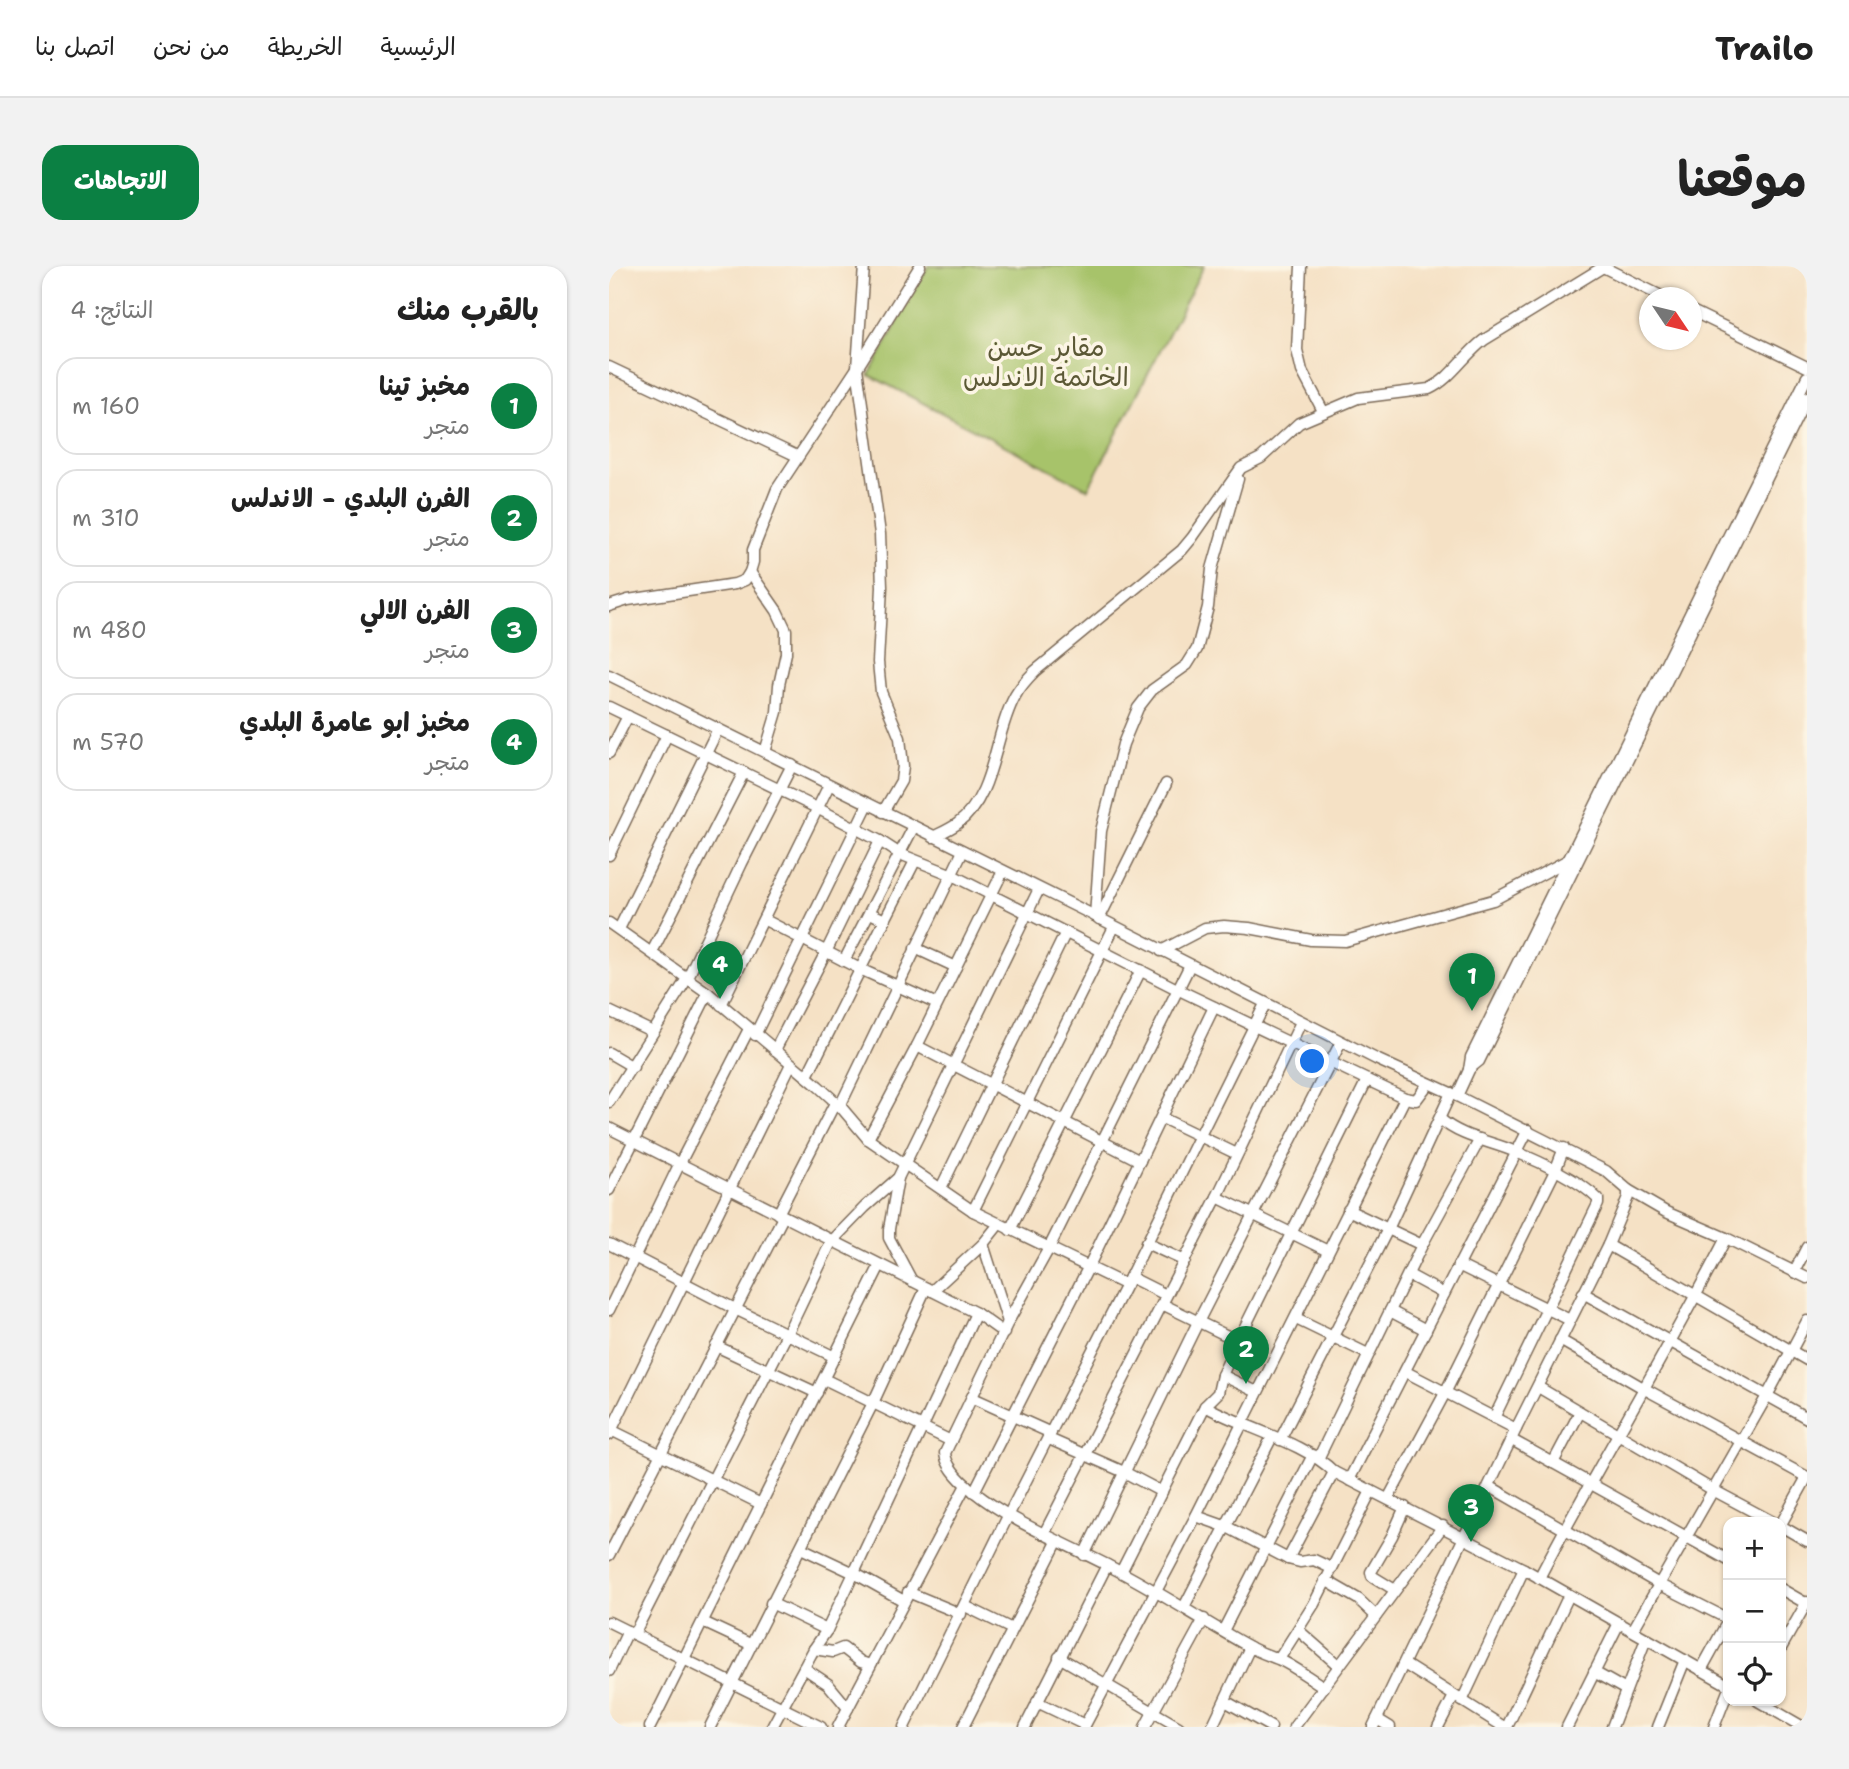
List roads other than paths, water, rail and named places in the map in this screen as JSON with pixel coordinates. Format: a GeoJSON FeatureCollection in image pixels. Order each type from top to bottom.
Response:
{"type":"FeatureCollection","features":[{"type":"Feature","properties":{"kind":"street"},"geometry":{"type":"LineString","coordinates":[[864,266],[857,368],[880,534],[882,587],[878,662],[881,692],[900,738],[903,766],[901,781],[883,812]]}},
{"type":"Feature","properties":{"kind":"street"},"geometry":{"type":"LineString","coordinates":[[609,606],[628,600],[735,584],[745,580],[753,562],[753,550],[763,520],[777,489],[920,266]]}},
{"type":"Feature","properties":{"kind":"street"},"geometry":{"type":"LineString","coordinates":[[1301,266],[1297,350],[1302,371],[1323,411]]}},
{"type":"Feature","properties":{"kind":"street"},"geometry":{"type":"LineString","coordinates":[[933,837],[958,823],[984,788],[1014,698],[1023,683],[1182,550],[1241,468],[1261,458],[1299,423],[1358,398],[1429,389],[1439,384],[1484,340],[1602,266],[1643,287]]}},
{"type":"Feature","properties":{"kind":"street"},"geometry":{"type":"LineString","coordinates":[[1618,274],[1626,266]]}},
{"type":"Feature","properties":{"kind":"street"},"geometry":{"type":"LineString","coordinates":[[1702,315],[1807,367]]}},
{"type":"Feature","properties":{"kind":"street"},"geometry":{"type":"LineString","coordinates":[[609,367],[797,456]]}},
{"type":"Feature","properties":{"kind":"street"},"geometry":{"type":"LineString","coordinates":[[1469,1070],[1471,1057],[1807,377]]}},
{"type":"Feature","properties":{"kind":"street"},"geometry":{"type":"LineString","coordinates":[[1184,1607],[1334,1336],[1440,1119],[1469,1070],[1479,1061],[1807,397]]}},
{"type":"Feature","properties":{"kind":"street"},"geometry":{"type":"LineString","coordinates":[[1097,917],[1101,831],[1123,744],[1138,708],[1152,690],[1187,665],[1197,649],[1208,607],[1212,569],[1241,468]]}},
{"type":"Feature","properties":{"kind":"street"},"geometry":{"type":"LineString","coordinates":[[750,572],[777,611],[786,630],[786,653],[776,712],[765,751]]}},
{"type":"Feature","properties":{"kind":"street"},"geometry":{"type":"LineString","coordinates":[[609,674],[1341,1042],[1564,1148],[1607,1171],[1628,1190],[1666,1212],[1807,1278]]}},
{"type":"Feature","properties":{"kind":"street"},"geometry":{"type":"LineString","coordinates":[[609,707],[817,808],[900,854],[950,874],[1179,990],[1405,1098],[1416,1100],[1428,1084]]}},
{"type":"Feature","properties":{"kind":"street"},"geometry":{"type":"LineString","coordinates":[[609,753],[628,716]]}},
{"type":"Feature","properties":{"kind":"street"},"geometry":{"type":"LineString","coordinates":[[619,929],[718,729]]}},
{"type":"Feature","properties":{"kind":"street"},"geometry":{"type":"LineString","coordinates":[[609,855],[667,735]]}},
{"type":"Feature","properties":{"kind":"street"},"geometry":{"type":"LineString","coordinates":[[609,1102],[688,977],[792,765]]}},
{"type":"Feature","properties":{"kind":"street"},"geometry":{"type":"LineString","coordinates":[[652,952],[744,772]]}},
{"type":"Feature","properties":{"kind":"street"},"geometry":{"type":"LineString","coordinates":[[1097,917],[1167,784]]}},
{"type":"Feature","properties":{"kind":"street"},"geometry":{"type":"LineString","coordinates":[[722,1005],[829,785]]}},
{"type":"Feature","properties":{"kind":"street"},"geometry":{"type":"LineString","coordinates":[[609,1310],[679,1165],[752,1032],[868,804]]}},
{"type":"Feature","properties":{"kind":"street"},"geometry":{"type":"LineString","coordinates":[[844,961],[913,828]]}},
{"type":"Feature","properties":{"kind":"street"},"geometry":{"type":"LineString","coordinates":[[775,1050],[880,841]]}},
{"type":"Feature","properties":{"kind":"street"},"geometry":{"type":"LineString","coordinates":[[609,1555],[899,986],[963,851]]}},
{"type":"Feature","properties":{"kind":"street"},"geometry":{"type":"LineString","coordinates":[[1161,951],[1205,928],[1224,926],[1311,940],[1345,941],[1493,900],[1569,860]]}},
{"type":"Feature","properties":{"kind":"street"},"geometry":{"type":"LineString","coordinates":[[807,1076],[915,861]]}},
{"type":"Feature","properties":{"kind":"street"},"geometry":{"type":"LineString","coordinates":[[868,1139],[1003,872]]}},
{"type":"Feature","properties":{"kind":"street"},"geometry":{"type":"LineString","coordinates":[[912,1281],[890,1238],[889,1229],[898,1178],[1039,889]]}},
{"type":"Feature","properties":{"kind":"street"},"geometry":{"type":"LineString","coordinates":[[870,914],[885,920]]}},
{"type":"Feature","properties":{"kind":"street"},"geometry":{"type":"LineString","coordinates":[[765,920],[860,969],[937,1004]]}},
{"type":"Feature","properties":{"kind":"street"},"geometry":{"type":"LineString","coordinates":[[609,923],[708,993],[807,1076],[868,1139],[973,1211],[1088,1268],[1128,1281],[1164,1299],[1198,1322],[1238,1341]]}},
{"type":"Feature","properties":{"kind":"street"},"geometry":{"type":"LineString","coordinates":[[973,1211],[1114,927]]}},
{"type":"Feature","properties":{"kind":"street"},"geometry":{"type":"LineString","coordinates":[[941,1188],[1066,932]]}},
{"type":"Feature","properties":{"kind":"street"},"geometry":{"type":"LineString","coordinates":[[915,948],[955,967]]}},
{"type":"Feature","properties":{"kind":"street"},"geometry":{"type":"LineString","coordinates":[[1190,965],[1049,1248],[1006,1328],[945,1457],[970,1489],[1009,1514],[1057,1542],[1157,1592],[1324,1687]]}},
{"type":"Feature","properties":{"kind":"street"},"geometry":{"type":"LineString","coordinates":[[1010,1230],[1141,970]]}},
{"type":"Feature","properties":{"kind":"street"},"geometry":{"type":"LineString","coordinates":[[609,1190],[708,993]]}},
{"type":"Feature","properties":{"kind":"street"},"geometry":{"type":"LineString","coordinates":[[904,1727],[1265,1004]]}},
{"type":"Feature","properties":{"kind":"street"},"geometry":{"type":"LineString","coordinates":[[838,1727],[906,1596],[1012,1417],[1215,1007]]}},
{"type":"Feature","properties":{"kind":"street"},"geometry":{"type":"LineString","coordinates":[[609,1011],[653,1032]]}},
{"type":"Feature","properties":{"kind":"street"},"geometry":{"type":"LineString","coordinates":[[1044,1534],[1185,1261],[1301,1022]]}},
{"type":"Feature","properties":{"kind":"street"},"geometry":{"type":"LineString","coordinates":[[1084,1555],[1198,1322],[1341,1042]]}},
{"type":"Feature","properties":{"kind":"street"},"geometry":{"type":"LineString","coordinates":[[917,1046],[1140,1161]]}},
{"type":"Feature","properties":{"kind":"street"},"geometry":{"type":"LineString","coordinates":[[609,1053],[633,1067]]}},
{"type":"Feature","properties":{"kind":"street"},"geometry":{"type":"LineString","coordinates":[[761,1504],[610,1432],[792,1064]]}},
{"type":"Feature","properties":{"kind":"street"},"geometry":{"type":"LineString","coordinates":[[1121,1573],[1205,1406],[1218,1393],[1238,1341],[1367,1080]]}},
{"type":"Feature","properties":{"kind":"street"},"geometry":{"type":"LineString","coordinates":[[1037,1702],[1084,1726],[1196,1516],[1405,1098]]}},
{"type":"Feature","properties":{"kind":"street"},"geometry":{"type":"LineString","coordinates":[[1162,1118],[1237,1154]]}},
{"type":"Feature","properties":{"kind":"street"},"geometry":{"type":"LineString","coordinates":[[1440,1119],[1459,1132],[1517,1152],[1555,1171],[1598,1199],[1598,1204],[1494,1418]]}},
{"type":"Feature","properties":{"kind":"street"},"geometry":{"type":"LineString","coordinates":[[609,1128],[634,1143],[1006,1328]]}},
{"type":"Feature","properties":{"kind":"street"},"geometry":{"type":"LineString","coordinates":[[1349,1480],[1528,1130]]}},
{"type":"Feature","properties":{"kind":"street"},"geometry":{"type":"LineString","coordinates":[[1223,1631],[1316,1456],[1422,1245],[1480,1139]]}},
{"type":"Feature","properties":{"kind":"street"},"geometry":{"type":"LineString","coordinates":[[1388,1499],[1445,1393],[1564,1148]]}},
{"type":"Feature","properties":{"kind":"street"},"geometry":{"type":"LineString","coordinates":[[609,1671],[713,1480],[831,1242],[898,1178]]}},
{"type":"Feature","properties":{"kind":"street"},"geometry":{"type":"LineString","coordinates":[[1390,1727],[1375,1723],[1608,1245],[1625,1205],[1628,1190]]}},
{"type":"Feature","properties":{"kind":"street"},"geometry":{"type":"LineString","coordinates":[[1217,1197],[1328,1251]]}},
{"type":"Feature","properties":{"kind":"street"},"geometry":{"type":"LineString","coordinates":[[1348,1210],[1389,1227],[1422,1245]]}},
{"type":"Feature","properties":{"kind":"street"},"geometry":{"type":"LineString","coordinates":[[710,1727],[929,1290],[983,1244],[999,1224]]}},
{"type":"Feature","properties":{"kind":"street"},"geometry":{"type":"LineString","coordinates":[[1539,1578],[1726,1238]]}},
{"type":"Feature","properties":{"kind":"street"},"geometry":{"type":"LineString","coordinates":[[1146,1243],[1185,1261]]}},
{"type":"Feature","properties":{"kind":"street"},"geometry":{"type":"LineString","coordinates":[[609,1244],[835,1357]]}},
{"type":"Feature","properties":{"kind":"street"},"geometry":{"type":"LineString","coordinates":[[983,1244],[1006,1328]]}},
{"type":"Feature","properties":{"kind":"street"},"geometry":{"type":"LineString","coordinates":[[1608,1245],[1807,1360]]}},
{"type":"Feature","properties":{"kind":"street"},"geometry":{"type":"LineString","coordinates":[[1794,1272],[1807,1247]]}},
{"type":"Feature","properties":{"kind":"street"},"geometry":{"type":"LineString","coordinates":[[650,1727],[880,1265]]}},
{"type":"Feature","properties":{"kind":"street"},"geometry":{"type":"LineString","coordinates":[[1458,1265],[1570,1320]]}},
{"type":"Feature","properties":{"kind":"street"},"geometry":{"type":"LineString","coordinates":[[1409,1275],[1444,1294]]}},
{"type":"Feature","properties":{"kind":"street"},"geometry":{"type":"LineString","coordinates":[[1583,1293],[1807,1418]]}},
{"type":"Feature","properties":{"kind":"street"},"geometry":{"type":"LineString","coordinates":[[1389,1311],[1426,1330]]}},
{"type":"Feature","properties":{"kind":"street"},"geometry":{"type":"LineString","coordinates":[[772,1727],[827,1630],[976,1314]]}},
{"type":"Feature","properties":{"kind":"street"},"geometry":{"type":"LineString","coordinates":[[1296,1319],[1368,1354]]}},
{"type":"Feature","properties":{"kind":"street"},"geometry":{"type":"LineString","coordinates":[[1633,1630],[1807,1321]]}},
{"type":"Feature","properties":{"kind":"street"},"geometry":{"type":"LineString","coordinates":[[1560,1340],[1644,1389],[1807,1477],[1785,1517]]}},
{"type":"Feature","properties":{"kind":"street"},"geometry":{"type":"LineString","coordinates":[[716,1346],[817,1393]]}},
{"type":"Feature","properties":{"kind":"street"},"geometry":{"type":"LineString","coordinates":[[1406,1372],[1516,1429]]}},
{"type":"Feature","properties":{"kind":"street"},"geometry":{"type":"LineString","coordinates":[[1223,1375],[1257,1392]]}},
{"type":"Feature","properties":{"kind":"street"},"geometry":{"type":"LineString","coordinates":[[824,1379],[951,1441]]}},
{"type":"Feature","properties":{"kind":"street"},"geometry":{"type":"LineString","coordinates":[[1538,1387],[1764,1517]]}},
{"type":"Feature","properties":{"kind":"street"},"geometry":{"type":"LineString","coordinates":[[973,1398],[1162,1492]]}},
{"type":"Feature","properties":{"kind":"street"},"geometry":{"type":"LineString","coordinates":[[1205,1406],[1242,1425],[1316,1456],[1334,1472],[1524,1569],[1723,1682]]}},
{"type":"Feature","properties":{"kind":"street"},"geometry":{"type":"LineString","coordinates":[[1553,1463],[1580,1412]]}},
{"type":"Feature","properties":{"kind":"street"},"geometry":{"type":"LineString","coordinates":[[1512,1440],[1723,1557]]}},
{"type":"Feature","properties":{"kind":"street"},"geometry":{"type":"LineString","coordinates":[[1289,1559],[1334,1472]]}},
{"type":"Feature","properties":{"kind":"street"},"geometry":{"type":"LineString","coordinates":[[1489,1486],[1659,1584],[1723,1617]]}},
{"type":"Feature","properties":{"kind":"street"},"geometry":{"type":"LineString","coordinates":[[1279,1660],[1325,1580],[1371,1491]]}},
{"type":"Feature","properties":{"kind":"street"},"geometry":{"type":"LineString","coordinates":[[1395,1590],[1372,1576],[1371,1572],[1405,1507]]}},
{"type":"Feature","properties":{"kind":"street"},"geometry":{"type":"LineString","coordinates":[[1196,1516],[1227,1527],[1289,1559],[1300,1562],[1314,1560],[1331,1568]]}},
{"type":"Feature","properties":{"kind":"street"},"geometry":{"type":"LineString","coordinates":[[1294,1727],[1443,1526]]}},
{"type":"Feature","properties":{"kind":"street"},"geometry":{"type":"LineString","coordinates":[[1786,1528],[1807,1541]]}},
{"type":"Feature","properties":{"kind":"street"},"geometry":{"type":"LineString","coordinates":[[963,1727],[1057,1542]]}},
{"type":"Feature","properties":{"kind":"street"},"geometry":{"type":"LineString","coordinates":[[801,1548],[906,1596],[963,1610],[1012,1629]]}},
{"type":"Feature","properties":{"kind":"street"},"geometry":{"type":"LineString","coordinates":[[1025,1727],[1107,1565]]}},
{"type":"Feature","properties":{"kind":"street"},"geometry":{"type":"LineString","coordinates":[[1438,1727],[1458,1699],[1524,1569]]}},
{"type":"Feature","properties":{"kind":"street"},"geometry":{"type":"LineString","coordinates":[[1325,1580],[1358,1599],[1376,1616]]}},
{"type":"Feature","properties":{"kind":"street"},"geometry":{"type":"LineString","coordinates":[[1784,1643],[1807,1603],[1786,1592]]}},
{"type":"Feature","properties":{"kind":"street"},"geometry":{"type":"LineString","coordinates":[[1404,1664],[1502,1726],[1569,1595]]}},
{"type":"Feature","properties":{"kind":"street"},"geometry":{"type":"LineString","coordinates":[[771,1603],[827,1630]]}},
{"type":"Feature","properties":{"kind":"street"},"geometry":{"type":"LineString","coordinates":[[1145,1727],[1204,1619]]}},
{"type":"Feature","properties":{"kind":"street"},"geometry":{"type":"LineString","coordinates":[[609,1622],[821,1727]]}},
{"type":"Feature","properties":{"kind":"street"},"geometry":{"type":"LineString","coordinates":[[703,1622],[750,1644]]}},
{"type":"Feature","properties":{"kind":"street"},"geometry":{"type":"LineString","coordinates":[[1567,1727],[1619,1623]]}},
{"type":"Feature","properties":{"kind":"street"},"geometry":{"type":"LineString","coordinates":[[1701,1670],[1723,1629]]}},
{"type":"Feature","properties":{"kind":"street"},"geometry":{"type":"LineString","coordinates":[[1297,1630],[1339,1666]]}},
{"type":"Feature","properties":{"kind":"street"},"geometry":{"type":"LineString","coordinates":[[1612,1727],[1646,1639]]}},
{"type":"Feature","properties":{"kind":"street"},"geometry":{"type":"LineString","coordinates":[[1212,1727],[1250,1647]]}},
{"type":"Feature","properties":{"kind":"street"},"geometry":{"type":"LineString","coordinates":[[814,1649],[833,1651],[843,1648],[861,1662],[870,1665]]}},
{"type":"Feature","properties":{"kind":"street"},"geometry":{"type":"LineString","coordinates":[[1059,1657],[1179,1727]]}},
{"type":"Feature","properties":{"kind":"street"},"geometry":{"type":"LineString","coordinates":[[1658,1727],[1685,1660]]}},
{"type":"Feature","properties":{"kind":"street"},"geometry":{"type":"LineString","coordinates":[[804,1668],[828,1684],[848,1708]]}},
{"type":"Feature","properties":{"kind":"street"},"geometry":{"type":"LineString","coordinates":[[1594,1672],[1626,1690]]}},
{"type":"Feature","properties":{"kind":"street"},"geometry":{"type":"LineString","coordinates":[[1225,1701],[1271,1727]]}},
{"type":"Feature","properties":{"kind":"street"},"geometry":{"type":"LineString","coordinates":[[1714,1727],[1723,1704]]}},
{"type":"Feature","properties":{"kind":"street"},"geometry":{"type":"LineString","coordinates":[[1766,1706],[1801,1727],[1807,1714]]}},
{"type":"Feature","properties":{"kind":"place","name":"مخبز ابو عامرة البلدي"},"geometry":{"type":"Point","coordinates":[720,999]}},
{"type":"Feature","properties":{"kind":"place","name":"مخبز تينا"},"geometry":{"type":"Point","coordinates":[1472,1011]}},
{"type":"Feature","properties":{"kind":"place","name":"الفرن البلدي - الاندلس"},"geometry":{"type":"Point","coordinates":[1246,1384]}},
{"type":"Feature","properties":{"kind":"place","name":"الفرن الالي"},"geometry":{"type":"Point","coordinates":[1471,1542]}},
{"type":"Feature","properties":{"kind":"park label","name":"مقابر حسن الخاتمة الاندلس"},"geometry":{"type":"Point","coordinates":[1046,361]}}]}
